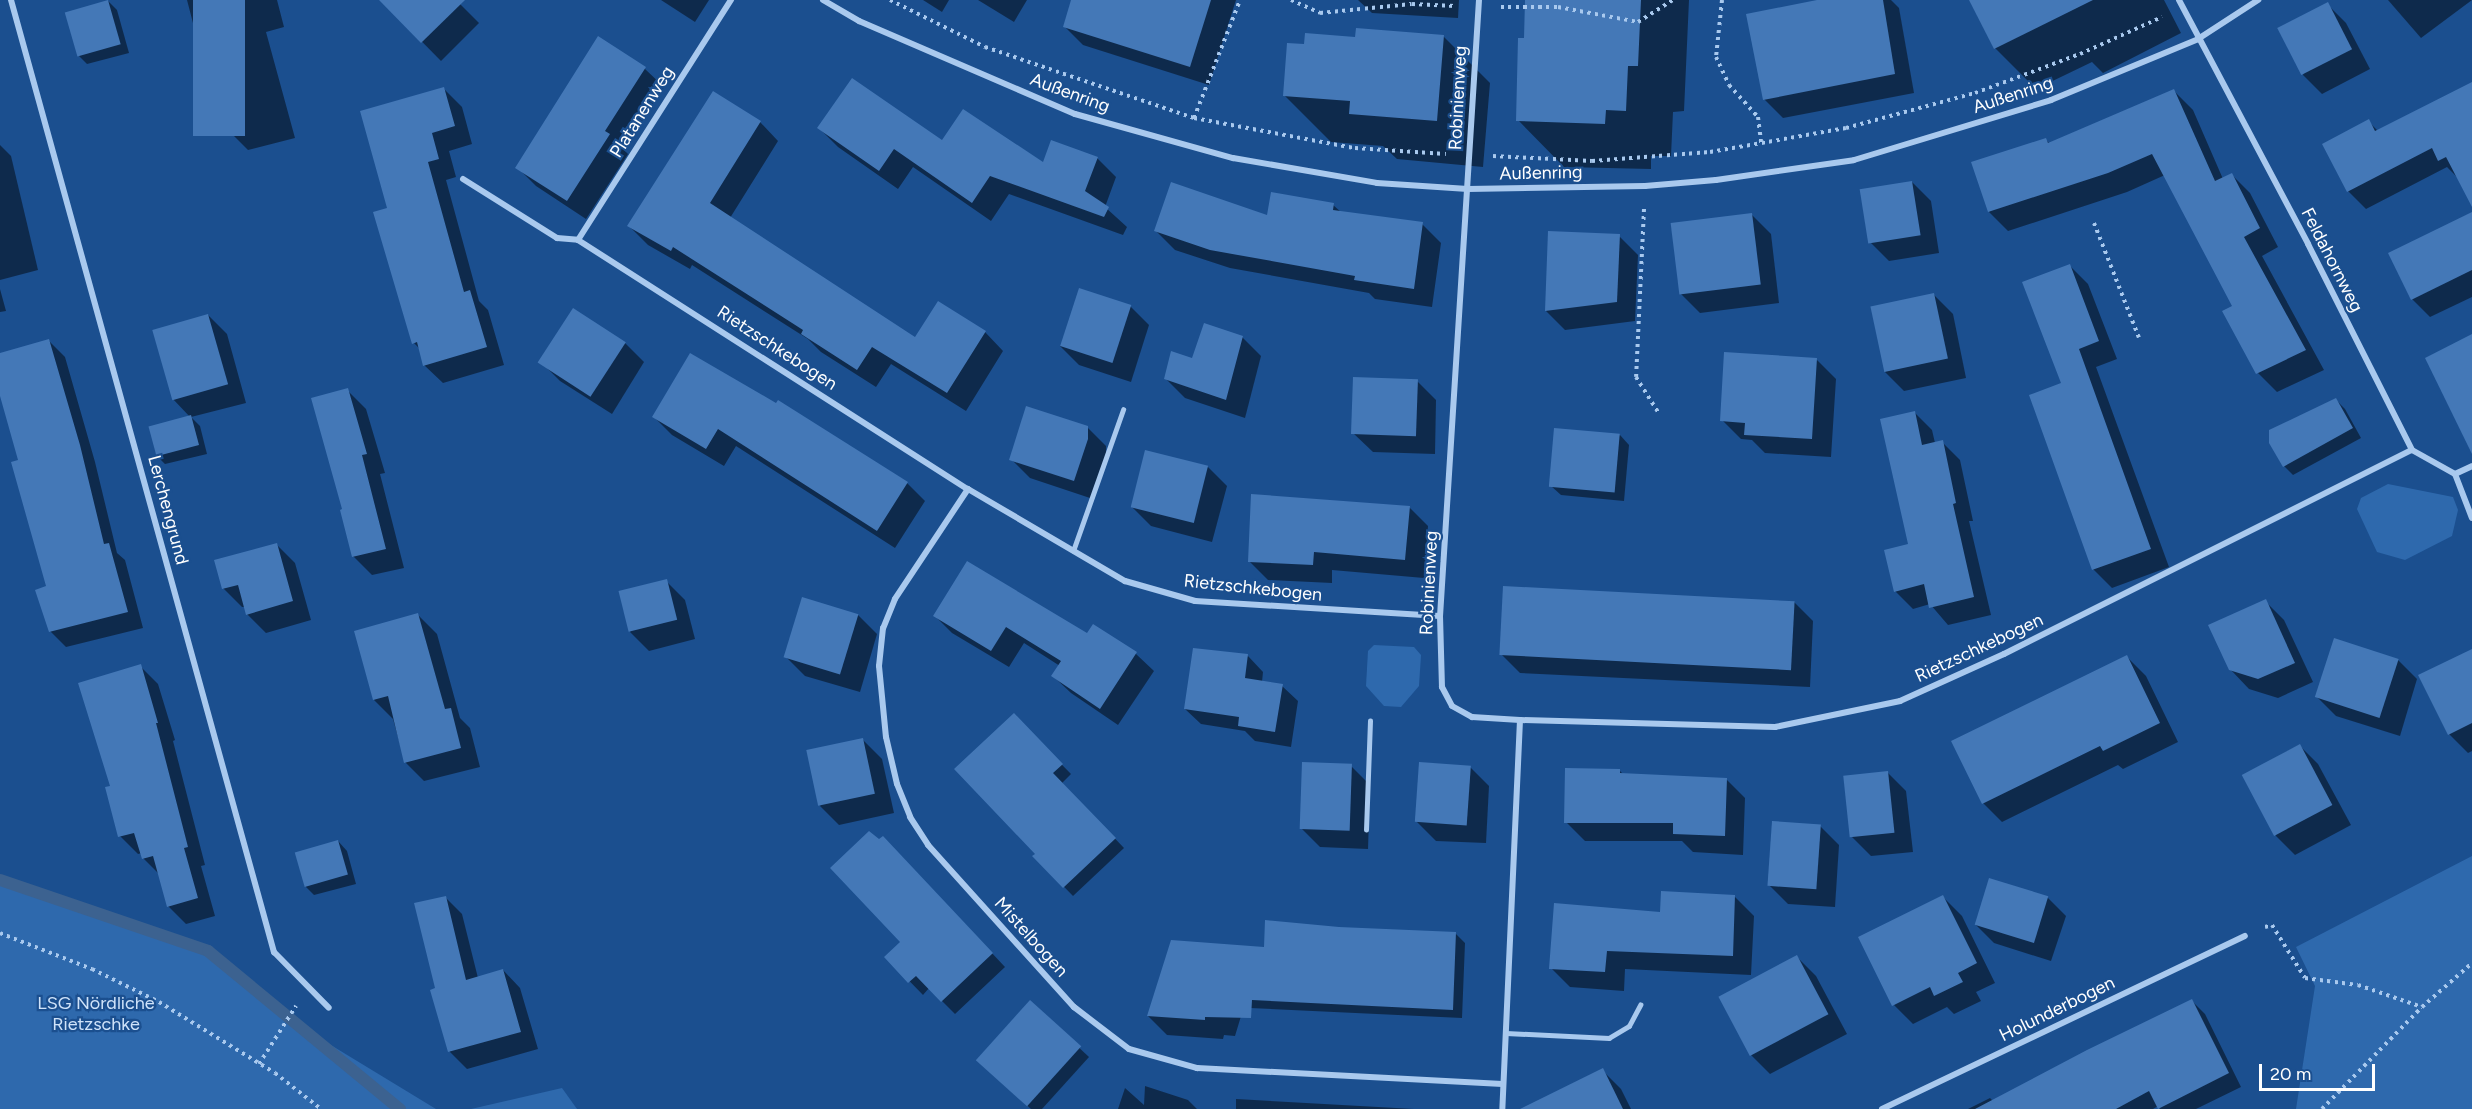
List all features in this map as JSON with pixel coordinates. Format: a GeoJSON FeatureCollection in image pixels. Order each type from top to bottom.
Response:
{"type":"FeatureCollection","features":[{"type":"Feature","properties":{"kind":"street","name":"Lerchengrund"},"geometry":{"type":"LineString","coordinates":[[11,0],[274,952],[329,1008]]}},
{"type":"Feature","properties":{"kind":"street","name":"Platanenweg"},"geometry":{"type":"LineString","coordinates":[[578,240],[731,0]]}},
{"type":"Feature","properties":{"kind":"street","name":"Außenring"},"geometry":{"type":"LineString","coordinates":[[823,0],[859,21],[1075,114],[1233,158],[1377,183],[1468,189],[1645,186],[1716,180],[1854,160],[2051,100],[2198,39],[2258,0]]}},
{"type":"Feature","properties":{"kind":"street","name":"Robinienweg"},"geometry":{"type":"LineString","coordinates":[[1479,0],[1440,616],[1443,687],[1452,705],[1472,717],[1520,720]]}},
{"type":"Feature","properties":{"kind":"street","name":"Feldahornweg"},"geometry":{"type":"LineString","coordinates":[[2179,0],[2308,244],[2412,450]]}},
{"type":"Feature","properties":{"kind":"street","name":"Rietzschkebogen"},"geometry":{"type":"LineString","coordinates":[[463,179],[557,238],[578,240],[968,489],[1125,581],[1195,601],[1440,616]]}},
{"type":"Feature","properties":{"kind":"street","name":"Rietzschkebogen"},"geometry":{"type":"LineString","coordinates":[[1520,720],[1775,727],[1900,701],[2004,654],[2412,450]]}},
{"type":"Feature","properties":{"kind":"street"},"geometry":{"type":"LineString","coordinates":[[2412,450],[2455,474],[2472,518]]}},
{"type":"Feature","properties":{"kind":"street"},"geometry":{"type":"LineString","coordinates":[[2455,474],[2472,466]]}},
{"type":"Feature","properties":{"kind":"street","name":"Mistelbogen"},"geometry":{"type":"LineString","coordinates":[[968,489],[895,599],[883,628],[879,666],[886,737],[897,784],[910,816],[928,845],[1074,1007],[1129,1049],[1197,1068],[1503,1084]]}},
{"type":"Feature","properties":{"kind":"street"},"geometry":{"type":"LineString","coordinates":[[1502,1109],[1520,720]]}},
{"type":"Feature","properties":{"kind":"street","name":"Holunderbogen"},"geometry":{"type":"LineString","coordinates":[[1882,1109],[2245,936]]}},
{"type":"Feature","properties":{"kind":"lane"},"geometry":{"type":"LineString","coordinates":[[1073,551],[1123,410]]}},
{"type":"Feature","properties":{"kind":"lane"},"geometry":{"type":"LineString","coordinates":[[1366,830],[1370,721]]}},
{"type":"Feature","properties":{"kind":"lane"},"geometry":{"type":"LineString","coordinates":[[1506,1033],[1609,1038],[1629,1026],[1640,1005]]}},
{"type":"Feature","properties":{"kind":"path"},"geometry":{"type":"LineString","coordinates":[[890,0],[986,46],[1194,118],[1355,148],[1592,161],[1710,152],[1846,128],[1975,93],[2080,54],[2182,7]]}},
{"type":"Feature","properties":{"kind":"path"},"geometry":{"type":"LineString","coordinates":[[1194,118],[1240,0]]}},
{"type":"Feature","properties":{"kind":"path"},"geometry":{"type":"LineString","coordinates":[[1722,0],[1716,57],[1729,85],[1758,117],[1761,142]]}},
{"type":"Feature","properties":{"kind":"path"},"geometry":{"type":"LineString","coordinates":[[1645,186],[1636,377],[1658,412]]}},
{"type":"Feature","properties":{"kind":"path"},"geometry":{"type":"LineString","coordinates":[[2094,223],[2139,338]]}},
{"type":"Feature","properties":{"kind":"path"},"geometry":{"type":"LineString","coordinates":[[2245,936],[2272,925],[2305,978],[2358,985],[2422,1007]]}},
{"type":"Feature","properties":{"kind":"path"},"geometry":{"type":"LineString","coordinates":[[0,933],[92,969],[159,1002],[260,1064],[321,1109]]}},
{"type":"Feature","properties":{"kind":"path"},"geometry":{"type":"LineString","coordinates":[[2322,1109],[2422,1007],[2472,963]]}},
{"type":"Feature","properties":{"kind":"path"},"geometry":{"type":"LineString","coordinates":[[260,1064],[288,1019]]}},
{"type":"Feature","properties":{"kind":"green space"},"geometry":{"type":"Polygon","coordinates":[[[2388,484],[2453,497],[2458,510],[2452,536],[2405,560],[2377,552],[2357,509],[2361,498],[2388,484]]]}},
{"type":"Feature","properties":{"kind":"green space"},"geometry":{"type":"Polygon","coordinates":[[[1374,645],[1414,647],[1421,655],[1419,686],[1401,707],[1384,706],[1366,686],[1368,651],[1374,645]]]}},
{"type":"Feature","properties":{"kind":"green space"},"geometry":{"type":"Polygon","coordinates":[[[2472,856],[2472,1109],[2296,1109],[2315,986],[2296,947],[2472,856]]]}},
{"type":"Feature","properties":{"kind":"green space","name":"LSG Nördliche Rietzschke"},"geometry":{"type":"Polygon","coordinates":[[[0,880],[208,951],[288,1019],[436,1109],[0,1109],[0,880]]]}},
{"type":"Feature","properties":{"kind":"green space"},"geometry":{"type":"Polygon","coordinates":[[[562,1088],[577,1109],[471,1109],[562,1088]]]}},
{"type":"Feature","properties":{"kind":"building"},"geometry":{"type":"Polygon","coordinates":[[[108,0],[121,44],[77,57],[65,12],[108,0]]]}},
{"type":"Feature","properties":{"kind":"building"},"geometry":{"type":"Polygon","coordinates":[[[193,0],[245,0],[245,136],[193,136],[193,0]]]}},
{"type":"Feature","properties":{"kind":"building"},"geometry":{"type":"Polygon","coordinates":[[[379,0],[465,0],[421,43],[379,0]]]}},
{"type":"Feature","properties":{"kind":"building"},"geometry":{"type":"Polygon","coordinates":[[[1071,0],[1211,0],[1190,67],[1063,27],[1071,0]]]}},
{"type":"Feature","properties":{"kind":"building"},"geometry":{"type":"Polygon","coordinates":[[[1525,0],[1641,0],[1638,66],[1628,66],[1626,111],[1606,110],[1605,124],[1516,121],[1518,38],[1524,38],[1525,0]]]}},
{"type":"Feature","properties":{"kind":"building"},"geometry":{"type":"Polygon","coordinates":[[[1817,0],[1883,0],[1895,74],[1763,100],[1746,14],[1817,0]]]}},
{"type":"Feature","properties":{"kind":"building"},"geometry":{"type":"Polygon","coordinates":[[[1969,0],[2093,0],[1994,49],[1969,0]]]}},
{"type":"Feature","properties":{"kind":"building"},"geometry":{"type":"Polygon","coordinates":[[[2328,2],[2352,49],[2301,75],[2277,28],[2328,2]]]}},
{"type":"Feature","properties":{"kind":"building"},"geometry":{"type":"Polygon","coordinates":[[[1356,28],[1444,35],[1437,121],[1349,114],[1350,101],[1283,96],[1287,43],[1304,44],[1305,33],[1355,37],[1356,28]]]}},
{"type":"Feature","properties":{"kind":"building"},"geometry":{"type":"Polygon","coordinates":[[[598,36],[646,67],[605,131],[610,134],[567,201],[515,168],[598,36]]]}},
{"type":"Feature","properties":{"kind":"building"},"geometry":{"type":"Polygon","coordinates":[[[852,78],[942,140],[963,109],[1043,162],[1051,140],[1098,157],[1085,191],[1109,207],[1104,217],[990,176],[972,203],[894,149],[879,171],[817,128],[852,78]]]}},
{"type":"Feature","properties":{"kind":"building"},"geometry":{"type":"Polygon","coordinates":[[[2472,82],[2472,207],[2446,157],[2438,161],[2432,148],[2347,192],[2322,144],[2369,119],[2375,131],[2472,82]]]}},
{"type":"Feature","properties":{"kind":"building"},"geometry":{"type":"Polygon","coordinates":[[[444,87],[455,126],[432,133],[439,159],[428,162],[464,292],[470,290],[487,347],[423,366],[417,342],[412,344],[373,212],[387,208],[360,111],[444,87]]]}},
{"type":"Feature","properties":{"kind":"building"},"geometry":{"type":"Polygon","coordinates":[[[2174,89],[2215,181],[2232,173],[2260,228],[2244,237],[2306,350],[2256,374],[2222,311],[2232,306],[2152,154],[2108,173],[1988,212],[1971,162],[2046,138],[2048,143],[2174,89]]]}},
{"type":"Feature","properties":{"kind":"building"},"geometry":{"type":"Polygon","coordinates":[[[713,91],[761,121],[710,203],[915,337],[938,301],[986,331],[947,393],[872,347],[857,370],[801,334],[803,330],[673,247],[671,251],[627,226],[713,91]]]}},
{"type":"Feature","properties":{"kind":"building"},"geometry":{"type":"Polygon","coordinates":[[[1912,181],[1921,235],[1868,244],[1860,189],[1912,181]]]}},
{"type":"Feature","properties":{"kind":"building"},"geometry":{"type":"Polygon","coordinates":[[[1171,182],[1267,215],[1271,192],[1334,203],[1333,210],[1423,222],[1414,289],[1354,280],[1355,276],[1210,250],[1154,231],[1171,182]]]}},
{"type":"Feature","properties":{"kind":"building"},"geometry":{"type":"Polygon","coordinates":[[[2472,212],[2472,270],[2411,300],[2388,253],[2472,212]]]}},
{"type":"Feature","properties":{"kind":"building"},"geometry":{"type":"Polygon","coordinates":[[[1752,213],[1761,284],[1679,294],[1671,223],[1752,213]]]}},
{"type":"Feature","properties":{"kind":"building"},"geometry":{"type":"Polygon","coordinates":[[[1548,231],[1620,234],[1617,302],[1545,311],[1548,231]]]}},
{"type":"Feature","properties":{"kind":"building"},"geometry":{"type":"Polygon","coordinates":[[[2070,264],[2099,341],[2079,349],[2151,549],[2092,570],[2029,395],[2061,383],[2022,282],[2070,264]]]}},
{"type":"Feature","properties":{"kind":"building"},"geometry":{"type":"Polygon","coordinates":[[[1079,288],[1131,305],[1112,363],[1060,346],[1079,288]]]}},
{"type":"Feature","properties":{"kind":"building"},"geometry":{"type":"Polygon","coordinates":[[[1934,293],[1948,359],[1884,372],[1870,307],[1934,293]]]}},
{"type":"Feature","properties":{"kind":"building"},"geometry":{"type":"Polygon","coordinates":[[[573,308],[626,342],[590,397],[538,363],[573,308]]]}},
{"type":"Feature","properties":{"kind":"building"},"geometry":{"type":"Polygon","coordinates":[[[208,314],[228,384],[172,400],[152,330],[208,314]]]}},
{"type":"Feature","properties":{"kind":"building"},"geometry":{"type":"Polygon","coordinates":[[[1204,323],[1243,336],[1226,400],[1164,379],[1171,351],[1192,358],[1204,323]]]}},
{"type":"Feature","properties":{"kind":"building"},"geometry":{"type":"Polygon","coordinates":[[[2472,334],[2472,454],[2425,358],[2472,334]]]}},
{"type":"Feature","properties":{"kind":"building"},"geometry":{"type":"Polygon","coordinates":[[[49,339],[80,445],[104,544],[109,543],[128,612],[49,632],[35,590],[46,586],[11,462],[18,460],[0,396],[0,353],[49,339]]]}},
{"type":"Feature","properties":{"kind":"building"},"geometry":{"type":"Polygon","coordinates":[[[1724,352],[1817,358],[1812,439],[1744,435],[1745,423],[1720,421],[1724,352]]]}},
{"type":"Feature","properties":{"kind":"building"},"geometry":{"type":"Polygon","coordinates":[[[690,353],[776,403],[778,400],[908,482],[877,531],[718,429],[706,449],[652,417],[690,353]]]}},
{"type":"Feature","properties":{"kind":"building"},"geometry":{"type":"Polygon","coordinates":[[[1353,377],[1418,379],[1416,436],[1351,434],[1353,377]]]}},
{"type":"Feature","properties":{"kind":"building"},"geometry":{"type":"Polygon","coordinates":[[[348,388],[367,454],[362,455],[386,549],[352,557],[340,510],[342,509],[311,398],[348,388]]]}},
{"type":"Feature","properties":{"kind":"building"},"geometry":{"type":"Polygon","coordinates":[[[2336,398],[2353,428],[2283,467],[2269,443],[2269,430],[2336,398]]]}},
{"type":"Feature","properties":{"kind":"building"},"geometry":{"type":"Polygon","coordinates":[[[1026,406],[1088,426],[1088,439],[1074,481],[1009,460],[1026,406]]]}},
{"type":"Feature","properties":{"kind":"building"},"geometry":{"type":"Polygon","coordinates":[[[1915,411],[1922,445],[1943,440],[1956,503],[1953,504],[1974,597],[1929,608],[1924,584],[1894,592],[1884,550],[1908,544],[1880,419],[1915,411]]]}},
{"type":"Feature","properties":{"kind":"building"},"geometry":{"type":"Polygon","coordinates":[[[191,415],[199,445],[157,456],[148,426],[191,415]]]}},
{"type":"Feature","properties":{"kind":"building"},"geometry":{"type":"Polygon","coordinates":[[[1554,428],[1620,434],[1615,493],[1549,487],[1554,428]]]}},
{"type":"Feature","properties":{"kind":"building"},"geometry":{"type":"Polygon","coordinates":[[[1145,450],[1208,466],[1194,523],[1131,507],[1145,450]]]}},
{"type":"Feature","properties":{"kind":"building"},"geometry":{"type":"Polygon","coordinates":[[[1251,494],[1410,506],[1405,560],[1314,552],[1313,565],[1248,562],[1251,494]]]}},
{"type":"Feature","properties":{"kind":"building"},"geometry":{"type":"Polygon","coordinates":[[[277,543],[293,601],[246,615],[238,585],[222,589],[214,560],[277,543]]]}},
{"type":"Feature","properties":{"kind":"building"},"geometry":{"type":"Polygon","coordinates":[[[967,561],[1087,633],[1093,624],[1137,652],[1100,709],[1051,676],[1061,661],[1006,627],[991,651],[933,616],[967,561]]]}},
{"type":"Feature","properties":{"kind":"building"},"geometry":{"type":"Polygon","coordinates":[[[667,579],[677,620],[629,632],[618,591],[667,579]]]}},
{"type":"Feature","properties":{"kind":"building"},"geometry":{"type":"Polygon","coordinates":[[[1503,586],[1795,601],[1791,670],[1499,655],[1503,586]]]}},
{"type":"Feature","properties":{"kind":"building"},"geometry":{"type":"Polygon","coordinates":[[[802,597],[858,614],[840,674],[784,657],[802,597]]]}},
{"type":"Feature","properties":{"kind":"building"},"geometry":{"type":"Polygon","coordinates":[[[2266,599],[2295,663],[2258,679],[2229,670],[2208,625],[2266,599]]]}},
{"type":"Feature","properties":{"kind":"building"},"geometry":{"type":"Polygon","coordinates":[[[418,613],[445,709],[451,708],[461,748],[404,763],[388,696],[373,700],[354,631],[418,613]]]}},
{"type":"Feature","properties":{"kind":"building"},"geometry":{"type":"Polygon","coordinates":[[[2334,638],[2399,659],[2380,718],[2315,697],[2334,638]]]}},
{"type":"Feature","properties":{"kind":"building"},"geometry":{"type":"Polygon","coordinates":[[[1193,648],[1248,654],[1245,678],[1283,684],[1275,732],[1238,726],[1239,717],[1184,709],[1193,648]]]}},
{"type":"Feature","properties":{"kind":"building"},"geometry":{"type":"Polygon","coordinates":[[[2472,649],[2472,723],[2448,735],[2418,675],[2472,649]]]}},
{"type":"Feature","properties":{"kind":"building"},"geometry":{"type":"Polygon","coordinates":[[[2127,655],[2160,723],[2103,751],[2100,746],[1982,804],[1951,741],[2127,655]]]}},
{"type":"Feature","properties":{"kind":"building"},"geometry":{"type":"Polygon","coordinates":[[[141,664],[158,723],[156,723],[188,847],[184,848],[198,898],[167,907],[153,856],[142,859],[134,833],[118,837],[105,787],[110,786],[78,683],[141,664]]]}},
{"type":"Feature","properties":{"kind":"building"},"geometry":{"type":"Polygon","coordinates":[[[1014,713],[1063,764],[1053,773],[1116,838],[1063,888],[1032,856],[1035,854],[954,769],[1014,713]]]}},
{"type":"Feature","properties":{"kind":"building"},"geometry":{"type":"Polygon","coordinates":[[[863,738],[875,794],[818,806],[806,750],[863,738]]]}},
{"type":"Feature","properties":{"kind":"building"},"geometry":{"type":"Polygon","coordinates":[[[2300,744],[2332,805],[2274,836],[2242,775],[2300,744]]]}},
{"type":"Feature","properties":{"kind":"building"},"geometry":{"type":"Polygon","coordinates":[[[1302,762],[1352,764],[1350,831],[1300,829],[1302,762]]]}},
{"type":"Feature","properties":{"kind":"building"},"geometry":{"type":"Polygon","coordinates":[[[1419,762],[1471,766],[1467,825],[1415,822],[1419,762]]]}},
{"type":"Feature","properties":{"kind":"building"},"geometry":{"type":"Polygon","coordinates":[[[1565,768],[1620,769],[1620,773],[1727,778],[1725,836],[1673,834],[1673,823],[1564,823],[1565,768]]]}},
{"type":"Feature","properties":{"kind":"building"},"geometry":{"type":"Polygon","coordinates":[[[1888,771],[1894,833],[1850,837],[1843,776],[1888,771]]]}},
{"type":"Feature","properties":{"kind":"building"},"geometry":{"type":"Polygon","coordinates":[[[1772,821],[1821,824],[1816,889],[1767,886],[1772,821]]]}},
{"type":"Feature","properties":{"kind":"building"},"geometry":{"type":"Polygon","coordinates":[[[869,831],[879,839],[883,836],[993,953],[941,1002],[916,976],[908,983],[884,957],[900,942],[830,868],[869,831]]]}},
{"type":"Feature","properties":{"kind":"building"},"geometry":{"type":"Polygon","coordinates":[[[338,840],[348,875],[305,887],[295,852],[338,840]]]}},
{"type":"Feature","properties":{"kind":"building"},"geometry":{"type":"Polygon","coordinates":[[[1989,878],[2048,896],[2034,943],[1975,925],[1989,878]]]}},
{"type":"Feature","properties":{"kind":"building"},"geometry":{"type":"Polygon","coordinates":[[[1661,891],[1735,895],[1733,956],[1607,951],[1605,972],[1549,969],[1554,903],[1660,912],[1661,891]]]}},
{"type":"Feature","properties":{"kind":"building"},"geometry":{"type":"Polygon","coordinates":[[[1943,895],[1977,963],[1958,973],[1963,982],[1934,996],[1930,987],[1892,1006],[1858,937],[1943,895]]]}},
{"type":"Feature","properties":{"kind":"building"},"geometry":{"type":"Polygon","coordinates":[[[446,896],[466,980],[503,969],[521,1032],[448,1052],[430,990],[435,988],[414,903],[446,896]]]}},
{"type":"Feature","properties":{"kind":"building"},"geometry":{"type":"Polygon","coordinates":[[[1265,920],[1339,927],[1456,932],[1453,1010],[1252,1000],[1251,1018],[1205,1017],[1205,1020],[1147,1016],[1171,940],[1264,947],[1265,920]]]}},
{"type":"Feature","properties":{"kind":"building"},"geometry":{"type":"Polygon","coordinates":[[[1797,955],[1828,1014],[1750,1056],[1718,997],[1797,955]]]}},
{"type":"Feature","properties":{"kind":"building"},"geometry":{"type":"Polygon","coordinates":[[[2192,999],[2229,1073],[2158,1109],[2149,1091],[2116,1109],[1975,1109],[2087,1050],[2192,999]]]}},
{"type":"Feature","properties":{"kind":"building"},"geometry":{"type":"Polygon","coordinates":[[[1030,1000],[1081,1046],[1027,1106],[976,1060],[1030,1000]]]}},
{"type":"Feature","properties":{"kind":"building"},"geometry":{"type":"Polygon","coordinates":[[[1603,1068],[1623,1109],[1520,1109],[1603,1068]]]}},
{"type":"Feature","properties":{"kind":"waterway"},"geometry":{"type":"LineString","coordinates":[[0,880],[208,951],[400,1109]]}}]}
